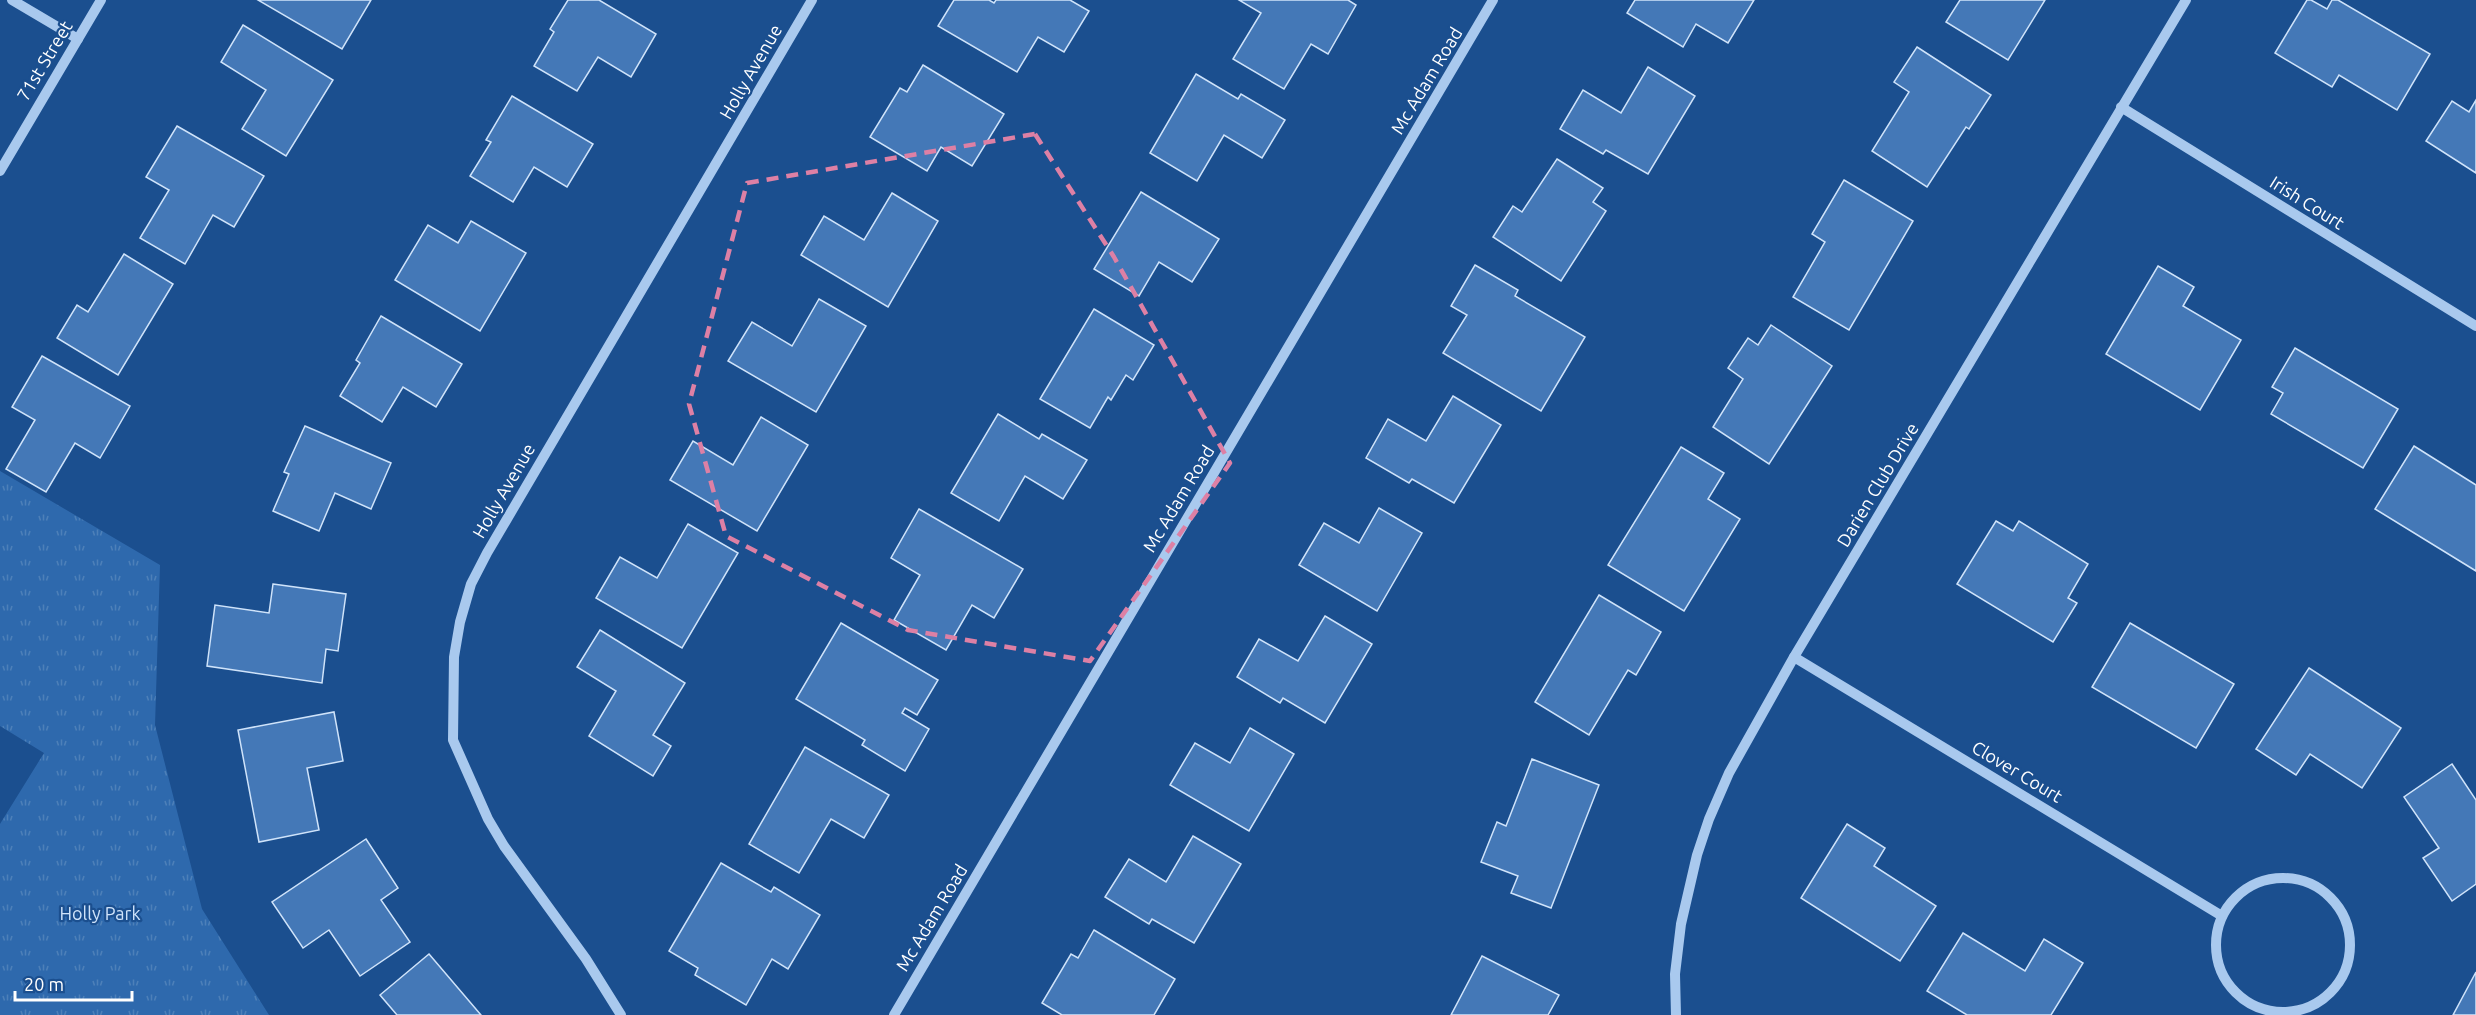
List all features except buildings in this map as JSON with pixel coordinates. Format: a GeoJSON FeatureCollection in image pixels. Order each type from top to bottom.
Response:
{"type":"FeatureCollection","features":[{"type":"Feature","properties":{"kind":"street"},"geometry":{"type":"LineString","coordinates":[[12,0],[78,39]]}},
{"type":"Feature","properties":{"kind":"street","name":"71st Street"},"geometry":{"type":"LineString","coordinates":[[0,171],[101,0]]}},
{"type":"Feature","properties":{"kind":"street","name":"Holly Avenue"},"geometry":{"type":"LineString","coordinates":[[621,1015],[586,959],[504,846],[488,819],[453,740],[454,657],[460,622],[471,584],[487,553],[812,0]]}},
{"type":"Feature","properties":{"kind":"street","name":"Mc Adam Road"},"geometry":{"type":"LineString","coordinates":[[894,1015],[1493,0]]}},
{"type":"Feature","properties":{"kind":"street","name":"Darien Club Drive"},"geometry":{"type":"LineString","coordinates":[[1676,1015],[1675,974],[1681,924],[1708,819],[1729,773],[1794,657],[2186,0]]}},
{"type":"Feature","properties":{"kind":"street","name":"Irish Court"},"geometry":{"type":"LineString","coordinates":[[2121,107],[2476,326]]}},
{"type":"Feature","properties":{"kind":"street","name":"Clover Court"},"geometry":{"type":"LineString","coordinates":[[1794,657],[2222,916]]}},
{"type":"Feature","properties":{"kind":"street"},"geometry":{"type":"LineString","coordinates":[[2287,878],[2313,884],[2334,900],[2347,923],[2350,949],[2344,975],[2327,996],[2305,1009],[2279,1013],[2253,1006],[2232,990],[2219,967],[2215,941],[2222,916],[2238,895],[2261,881],[2287,878]]}},
{"type":"Feature","properties":{"kind":"highlighted area"},"geometry":{"type":"Polygon","coordinates":[[[1035,134],[1114,257],[1230,463],[1090,661],[908,630],[726,536],[689,404],[747,183],[1035,134]]]}},
{"type":"Feature","properties":{"kind":"green space","name":"Holly Park"},"geometry":{"type":"Polygon","coordinates":[[[0,471],[160,565],[155,725],[202,909],[269,1015],[0,1015],[0,824],[44,753],[0,726],[0,471]]]}}]}
